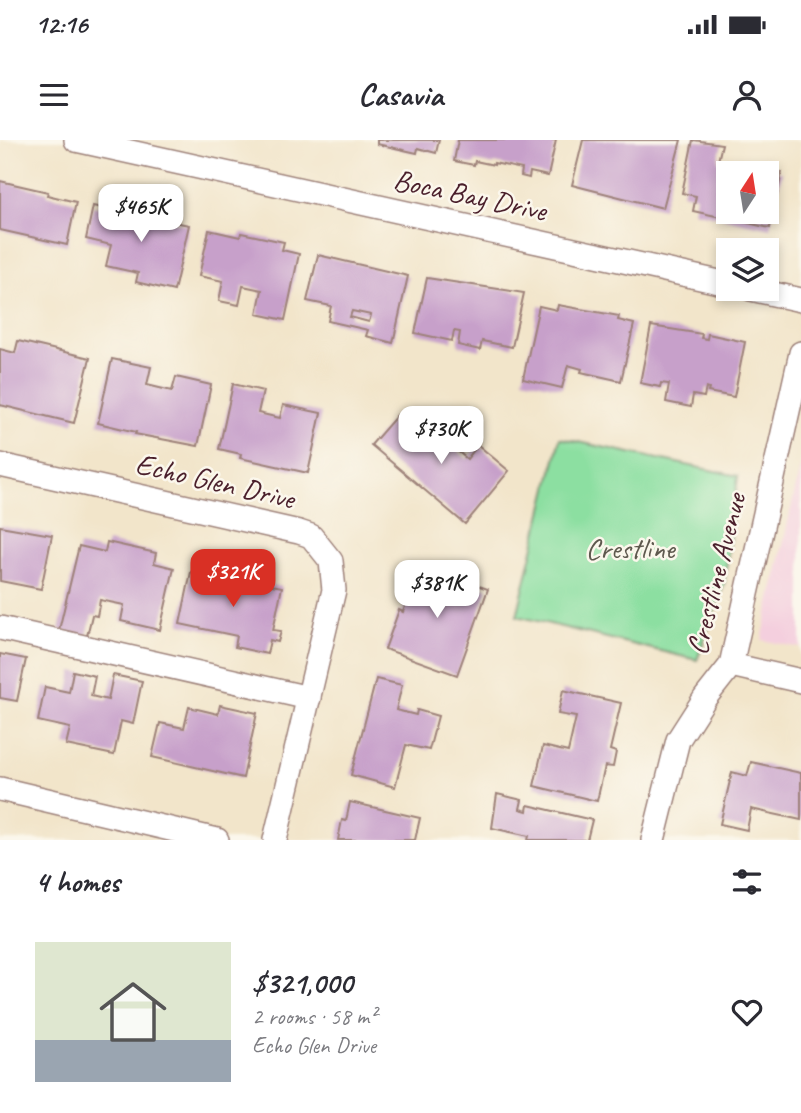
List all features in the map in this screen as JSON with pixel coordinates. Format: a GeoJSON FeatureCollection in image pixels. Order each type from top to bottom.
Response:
{"type":"FeatureCollection","features":[{"type":"Feature","properties":{"kind":"street","name":"Boca Bay Drive"},"geometry":{"type":"LineString","coordinates":[[76,140],[716,281]]}},
{"type":"Feature","properties":{"kind":"street"},"geometry":{"type":"LineString","coordinates":[[779,295],[801,300]]}},
{"type":"Feature","properties":{"kind":"street","name":"Crestline Avenue"},"geometry":{"type":"LineString","coordinates":[[653,840],[678,740],[705,698],[731,665],[800,361]]}},
{"type":"Feature","properties":{"kind":"street","name":"Echo Glen Drive"},"geometry":{"type":"LineString","coordinates":[[0,465],[311,536],[331,561],[334,590],[275,840]]}},
{"type":"Feature","properties":{"kind":"street"},"geometry":{"type":"LineString","coordinates":[[0,628],[309,698]]}},
{"type":"Feature","properties":{"kind":"street"},"geometry":{"type":"LineString","coordinates":[[731,665],[801,681]]}},
{"type":"Feature","properties":{"kind":"street"},"geometry":{"type":"LineString","coordinates":[[0,789],[217,840]]}},
{"type":"Feature","properties":{"kind":"shaded area"},"geometry":{"type":"Polygon","coordinates":[[[801,463],[801,648],[762,640],[801,463]]]}},
{"type":"Feature","properties":{"kind":"green space","name":"Crestline"},"geometry":{"type":"Polygon","coordinates":[[[560,438],[738,476],[724,585],[697,660],[517,616],[560,438]]]}},
{"type":"Feature","properties":{"kind":"building"},"geometry":{"type":"Polygon","coordinates":[[[377,140],[439,140],[436,153],[418,148],[417,153],[377,144],[377,140]]]}},
{"type":"Feature","properties":{"kind":"building"},"geometry":{"type":"Polygon","coordinates":[[[458,140],[556,140],[548,176],[530,172],[529,178],[521,176],[522,169],[494,163],[475,161],[474,165],[454,161],[458,140]]]}},
{"type":"Feature","properties":{"kind":"building"},"geometry":{"type":"Polygon","coordinates":[[[583,140],[681,140],[663,208],[572,185],[583,140]]]}},
{"type":"Feature","properties":{"kind":"building"},"geometry":{"type":"Polygon","coordinates":[[[693,140],[722,144],[716,161],[716,216],[693,211],[696,196],[682,193],[693,140]]]}},
{"type":"Feature","properties":{"kind":"building"},"geometry":{"type":"Polygon","coordinates":[[[0,181],[48,192],[47,195],[76,202],[67,245],[0,230],[0,181]]]}},
{"type":"Feature","properties":{"kind":"building"},"geometry":{"type":"Polygon","coordinates":[[[93,206],[123,213],[124,206],[175,218],[174,222],[189,225],[174,291],[136,282],[138,273],[106,266],[111,245],[86,239],[93,206]]]}},
{"type":"Feature","properties":{"kind":"building"},"geometry":{"type":"Polygon","coordinates":[[[752,224],[771,224],[770,228],[752,224]]]}},
{"type":"Feature","properties":{"kind":"building"},"geometry":{"type":"Polygon","coordinates":[[[209,230],[284,242],[282,250],[299,254],[285,320],[257,314],[262,290],[243,286],[239,305],[219,301],[223,281],[199,276],[209,230]]]}},
{"type":"Feature","properties":{"kind":"building"},"geometry":{"type":"Polygon","coordinates":[[[318,255],[408,276],[393,343],[366,336],[368,330],[328,321],[331,306],[307,301],[318,255]],[[352,311],[350,317],[369,322],[371,315],[352,311]]]}},
{"type":"Feature","properties":{"kind":"building"},"geometry":{"type":"Polygon","coordinates":[[[427,278],[524,293],[512,347],[482,341],[480,350],[458,345],[460,332],[454,331],[452,341],[415,333],[427,278]]]}},
{"type":"Feature","properties":{"kind":"building"},"geometry":{"type":"Polygon","coordinates":[[[558,305],[619,316],[618,320],[634,324],[621,381],[581,372],[582,369],[568,365],[562,388],[523,379],[539,306],[557,310],[558,305]]]}},
{"type":"Feature","properties":{"kind":"building"},"geometry":{"type":"Polygon","coordinates":[[[651,326],[702,334],[701,338],[707,339],[708,334],[745,342],[734,397],[708,392],[709,389],[706,388],[704,397],[693,395],[691,407],[666,402],[669,384],[661,383],[660,387],[640,383],[651,326]]]}},
{"type":"Feature","properties":{"kind":"building"},"geometry":{"type":"Polygon","coordinates":[[[18,341],[90,358],[74,423],[0,405],[0,349],[15,353],[18,341]]]}},
{"type":"Feature","properties":{"kind":"building"},"geometry":{"type":"Polygon","coordinates":[[[112,359],[151,367],[147,385],[172,391],[176,377],[211,385],[198,446],[135,434],[136,432],[98,423],[112,359]]]}},
{"type":"Feature","properties":{"kind":"building"},"geometry":{"type":"Polygon","coordinates":[[[233,384],[263,391],[258,413],[280,418],[283,405],[321,413],[308,473],[240,458],[241,454],[219,449],[233,384]]]}},
{"type":"Feature","properties":{"kind":"building"},"geometry":{"type":"Polygon","coordinates":[[[397,415],[410,425],[417,417],[467,459],[478,445],[509,471],[465,524],[371,445],[397,415]]]}},
{"type":"Feature","properties":{"kind":"building"},"geometry":{"type":"Polygon","coordinates":[[[0,526],[52,535],[41,589],[0,581],[0,526]]]}},
{"type":"Feature","properties":{"kind":"building"},"geometry":{"type":"Polygon","coordinates":[[[107,542],[156,553],[154,563],[174,568],[160,630],[121,621],[124,605],[100,600],[97,616],[92,615],[87,636],[59,630],[79,546],[105,552],[107,542]]]}},
{"type":"Feature","properties":{"kind":"building"},"geometry":{"type":"Polygon","coordinates":[[[420,565],[488,589],[457,675],[385,649],[399,610],[403,612],[420,565]]]}},
{"type":"Feature","properties":{"kind":"building"},"geometry":{"type":"Polygon","coordinates":[[[214,571],[235,576],[233,581],[245,584],[246,580],[282,587],[273,630],[281,631],[278,642],[270,640],[267,654],[235,647],[237,636],[180,624],[191,572],[213,577],[214,571]]]}},
{"type":"Feature","properties":{"kind":"building"},"geometry":{"type":"Polygon","coordinates":[[[0,654],[26,659],[17,701],[0,698],[0,654]]]}},
{"type":"Feature","properties":{"kind":"building"},"geometry":{"type":"Polygon","coordinates":[[[73,671],[95,676],[91,696],[108,700],[113,675],[142,681],[133,724],[121,721],[114,755],[66,745],[70,728],[38,721],[45,687],[69,692],[73,671]]]}},
{"type":"Feature","properties":{"kind":"building"},"geometry":{"type":"Polygon","coordinates":[[[376,679],[402,685],[396,710],[416,715],[417,710],[438,716],[429,750],[406,745],[395,787],[351,775],[376,679]]]}},
{"type":"Feature","properties":{"kind":"building"},"geometry":{"type":"Polygon","coordinates":[[[563,690],[621,703],[610,750],[616,752],[613,767],[605,766],[597,801],[534,786],[543,746],[568,752],[576,717],[558,714],[563,690]]]}},
{"type":"Feature","properties":{"kind":"building"},"geometry":{"type":"Polygon","coordinates":[[[220,705],[257,713],[243,778],[152,757],[160,723],[184,728],[189,707],[218,714],[220,705]]]}},
{"type":"Feature","properties":{"kind":"building"},"geometry":{"type":"Polygon","coordinates":[[[751,762],[801,773],[801,820],[751,809],[747,830],[720,824],[732,772],[747,776],[751,762]]]}},
{"type":"Feature","properties":{"kind":"building"},"geometry":{"type":"Polygon","coordinates":[[[497,794],[522,800],[520,809],[527,811],[528,805],[592,820],[587,840],[528,840],[529,836],[492,828],[497,794]]]}},
{"type":"Feature","properties":{"kind":"building"},"geometry":{"type":"Polygon","coordinates":[[[350,802],[420,818],[415,840],[338,840],[342,820],[346,821],[350,802]]]}}]}
